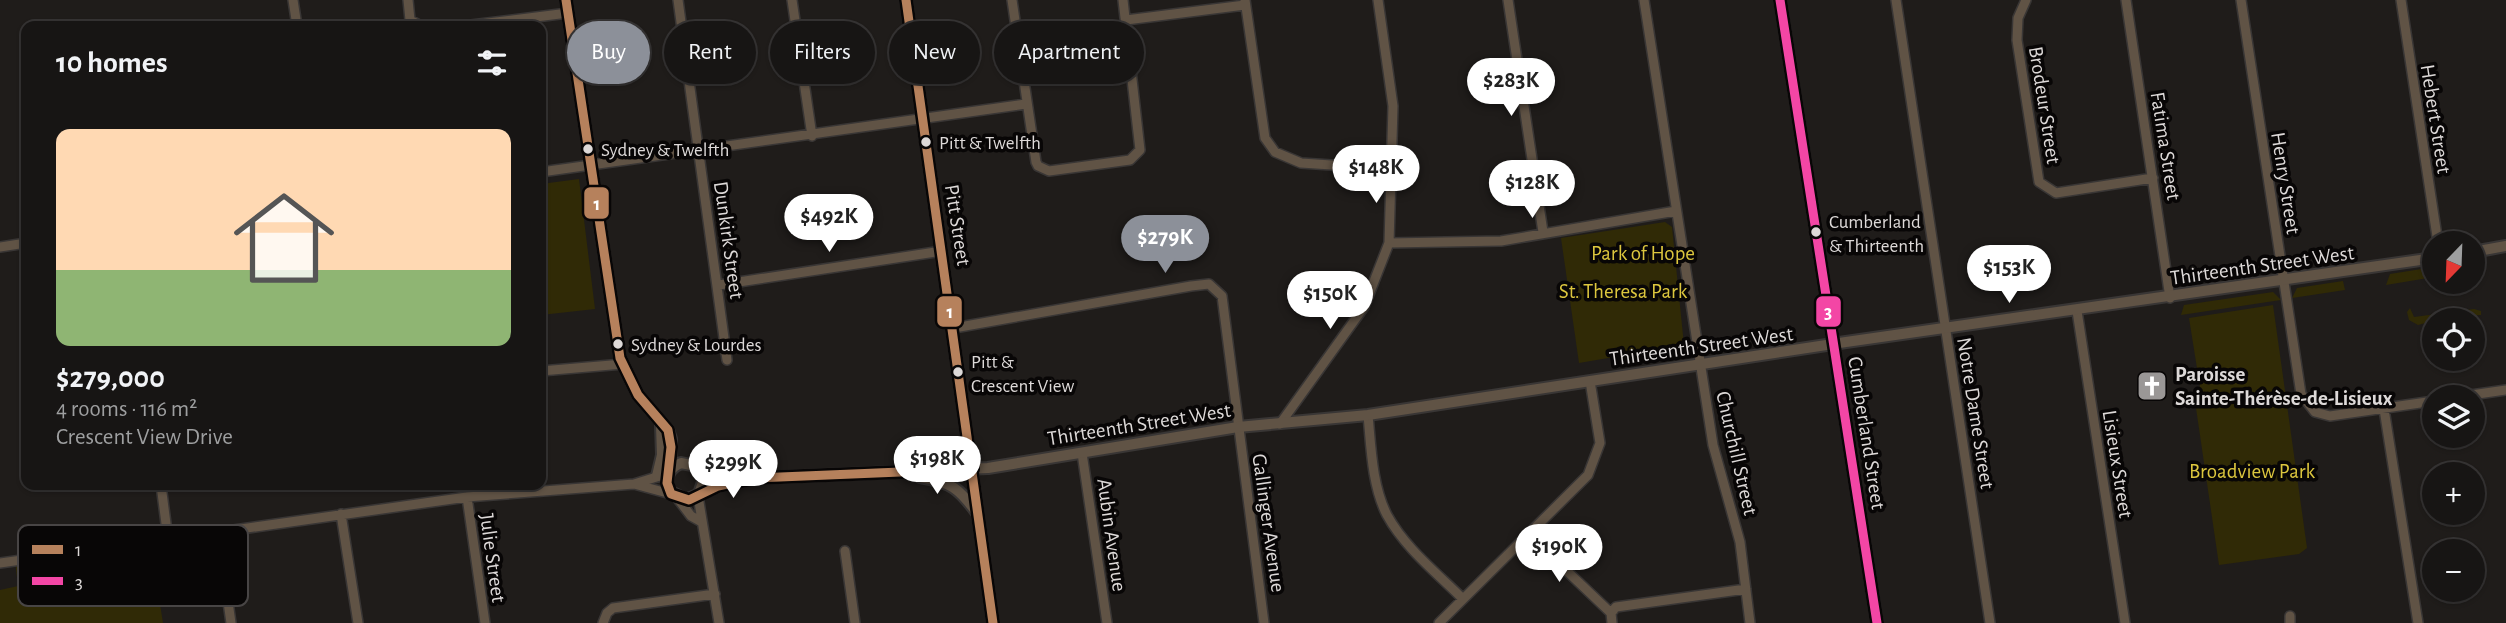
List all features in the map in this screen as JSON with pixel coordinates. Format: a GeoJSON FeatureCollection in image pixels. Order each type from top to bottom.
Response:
{"type":"FeatureCollection","features":[{"type":"Feature","properties":{"kind":"street"},"geometry":{"type":"LineString","coordinates":[[293,0],[296,21]]}},
{"type":"Feature","properties":{"kind":"street"},"geometry":{"type":"LineString","coordinates":[[408,0],[412,21]]}},
{"type":"Feature","properties":{"kind":"street"},"geometry":{"type":"LineString","coordinates":[[566,0],[623,364],[638,395],[661,422],[671,439],[665,473],[667,483],[691,516],[700,521]]}},
{"type":"Feature","properties":{"kind":"street","name":"Dunkirk Street"},"geometry":{"type":"LineString","coordinates":[[678,0],[719,285],[727,360]]}},
{"type":"Feature","properties":{"kind":"street"},"geometry":{"type":"LineString","coordinates":[[792,0],[812,136]]}},
{"type":"Feature","properties":{"kind":"street","name":"Pitt Street"},"geometry":{"type":"LineString","coordinates":[[906,0],[954,328],[993,623]]}},
{"type":"Feature","properties":{"kind":"street"},"geometry":{"type":"LineString","coordinates":[[1012,0],[1036,162],[1044,170],[1130,160],[1136,156],[1142,144],[1123,0]]}},
{"type":"Feature","properties":{"kind":"street"},"geometry":{"type":"LineString","coordinates":[[1280,424],[1364,307],[1389,243],[1393,106],[1378,0]]}},
{"type":"Feature","properties":{"kind":"street"},"geometry":{"type":"LineString","coordinates":[[1508,0],[1543,232]]}},
{"type":"Feature","properties":{"kind":"street","name":"Churchill Street"},"geometry":{"type":"LineString","coordinates":[[1644,0],[1713,445],[1740,542],[1750,623]]}},
{"type":"Feature","properties":{"kind":"street","name":"Cumberland Street"},"geometry":{"type":"LineString","coordinates":[[1780,0],[1877,623]]}},
{"type":"Feature","properties":{"kind":"street","name":"Notre Dame Street"},"geometry":{"type":"LineString","coordinates":[[1896,0],[1990,623]]}},
{"type":"Feature","properties":{"kind":"street","name":"Brodeur Street"},"geometry":{"type":"LineString","coordinates":[[2026,0],[2018,18],[2017,40],[2039,182],[2056,192],[2153,178]]}},
{"type":"Feature","properties":{"kind":"street","name":"Fatima Street"},"geometry":{"type":"LineString","coordinates":[[2126,0],[2170,298]]}},
{"type":"Feature","properties":{"kind":"street","name":"Henry Street"},"geometry":{"type":"LineString","coordinates":[[2241,0],[2301,394],[2306,404],[2315,412],[2330,416],[2422,403]]}},
{"type":"Feature","properties":{"kind":"street","name":"Hebert Street"},"geometry":{"type":"LineString","coordinates":[[2401,0],[2436,231]]}},
{"type":"Feature","properties":{"kind":"street"},"geometry":{"type":"LineString","coordinates":[[1126,20],[1245,2],[1265,138],[1275,152],[1301,163],[1392,169]]}},
{"type":"Feature","properties":{"kind":"street"},"geometry":{"type":"LineString","coordinates":[[503,21],[568,13]]}},
{"type":"Feature","properties":{"kind":"street"},"geometry":{"type":"LineString","coordinates":[[546,172],[923,121],[1026,104]]}},
{"type":"Feature","properties":{"kind":"street"},"geometry":{"type":"LineString","coordinates":[[1389,243],[1501,241],[1676,211]]}},
{"type":"Feature","properties":{"kind":"street"},"geometry":{"type":"LineString","coordinates":[[0,247],[21,244]]}},
{"type":"Feature","properties":{"kind":"street"},"geometry":{"type":"LineString","coordinates":[[2485,250],[2506,246]]}},
{"type":"Feature","properties":{"kind":"street"},"geometry":{"type":"LineString","coordinates":[[719,285],[942,251]]}},
{"type":"Feature","properties":{"kind":"street","name":"Thirteenth Street West"},"geometry":{"type":"LineString","coordinates":[[900,474],[973,469],[1238,427],[1368,415],[2422,260]]}},
{"type":"Feature","properties":{"kind":"street","name":"Gallinger Avenue"},"geometry":{"type":"LineString","coordinates":[[954,328],[1209,285],[1222,296],[1264,623]]}},
{"type":"Feature","properties":{"kind":"street","name":"Lisieux Street"},"geometry":{"type":"LineString","coordinates":[[2077,311],[2125,623]]}},
{"type":"Feature","properties":{"kind":"street"},"geometry":{"type":"LineString","coordinates":[[546,371],[623,364]]}},
{"type":"Feature","properties":{"kind":"street"},"geometry":{"type":"LineString","coordinates":[[1439,623],[1588,475],[1600,443],[1590,381]]}},
{"type":"Feature","properties":{"kind":"street"},"geometry":{"type":"LineString","coordinates":[[2485,393],[2506,390]]}},
{"type":"Feature","properties":{"kind":"street"},"geometry":{"type":"LineString","coordinates":[[2384,409],[2418,623]]}},
{"type":"Feature","properties":{"kind":"street"},"geometry":{"type":"LineString","coordinates":[[1368,415],[1380,496],[1388,516],[1411,549],[1463,599]]}},
{"type":"Feature","properties":{"kind":"street","name":"Aubin Avenue"},"geometry":{"type":"LineString","coordinates":[[1083,453],[1107,623]]}},
{"type":"Feature","properties":{"kind":"street"},"geometry":{"type":"LineString","coordinates":[[248,528],[467,497],[634,484],[665,473],[681,463],[712,471],[738,470],[755,478]]}},
{"type":"Feature","properties":{"kind":"street"},"geometry":{"type":"LineString","coordinates":[[696,466],[704,479],[699,495],[700,521],[705,532],[719,623]]}},
{"type":"Feature","properties":{"kind":"street"},"geometry":{"type":"LineString","coordinates":[[634,484],[689,500],[755,478],[900,474],[945,481],[964,496],[977,513]]}},
{"type":"Feature","properties":{"kind":"street"},"geometry":{"type":"LineString","coordinates":[[162,490],[166,525]]}},
{"type":"Feature","properties":{"kind":"street","name":"Julie Street"},"geometry":{"type":"LineString","coordinates":[[467,497],[485,623]]}},
{"type":"Feature","properties":{"kind":"street"},"geometry":{"type":"LineString","coordinates":[[341,514],[358,623]]}},
{"type":"Feature","properties":{"kind":"street"},"geometry":{"type":"LineString","coordinates":[[1528,534],[1611,618],[1616,607],[1745,589]]}},
{"type":"Feature","properties":{"kind":"street"},"geometry":{"type":"LineString","coordinates":[[845,551],[855,623]]}},
{"type":"Feature","properties":{"kind":"street"},"geometry":{"type":"LineString","coordinates":[[0,564],[18,561]]}},
{"type":"Feature","properties":{"kind":"street"},"geometry":{"type":"LineString","coordinates":[[603,623],[607,613],[613,608],[715,594]]}},
{"type":"Feature","properties":{"kind":"green space"},"geometry":{"type":"Polygon","coordinates":[[[579,179],[595,309],[546,314],[546,183],[579,179]]]}},
{"type":"Feature","properties":{"kind":"green space","name":"St. Theresa Park"},"geometry":{"type":"Polygon","coordinates":[[[1665,222],[1672,227],[1684,345],[1579,363],[1561,238],[1665,222]]]}},
{"type":"Feature","properties":{"kind":"green space"},"geometry":{"type":"Polygon","coordinates":[[[2422,269],[2422,279],[2386,285],[2390,274],[2422,269]]]}},
{"type":"Feature","properties":{"kind":"green space"},"geometry":{"type":"Polygon","coordinates":[[[2343,281],[2345,290],[2292,298],[2297,288],[2343,281]]]}},
{"type":"Feature","properties":{"kind":"green space"},"geometry":{"type":"Polygon","coordinates":[[[2273,292],[2281,300],[2181,315],[2184,305],[2273,292]]]}},
{"type":"Feature","properties":{"kind":"green space","name":"Broadview Park"},"geometry":{"type":"Polygon","coordinates":[[[2273,305],[2307,548],[2299,554],[2219,565],[2196,408],[2203,406],[2189,318],[2273,305]]]}},
{"type":"Feature","properties":{"kind":"green space"},"geometry":{"type":"Polygon","coordinates":[[[2410,308],[2414,317],[2422,316],[2422,324],[2418,325],[2409,320],[2407,312],[2410,308]]]}},
{"type":"Feature","properties":{"kind":"green space"},"geometry":{"type":"Polygon","coordinates":[[[15,561],[18,561],[18,586],[15,561]]]}},
{"type":"Feature","properties":{"kind":"green space"},"geometry":{"type":"Polygon","coordinates":[[[18,586],[18,606],[160,606],[163,623],[0,623],[0,590],[18,586]]]}},
{"type":"Feature","properties":{"kind":"transit line","name":"1"},"geometry":{"type":"LineString","coordinates":[[566,0],[620,358],[638,395],[668,430],[671,447],[667,483],[671,494],[689,500],[718,486],[756,478],[973,469]]}},
{"type":"Feature","properties":{"kind":"transit line","name":"1"},"geometry":{"type":"LineString","coordinates":[[906,0],[993,623]]}},
{"type":"Feature","properties":{"kind":"transit line","name":"3"},"geometry":{"type":"LineString","coordinates":[[1780,0],[1877,623]]}},
{"type":"Feature","properties":{"kind":"place","name":"Pitt & Twelfth"},"geometry":{"type":"Point","coordinates":[926,142]}},
{"type":"Feature","properties":{"kind":"place","name":"Sydney & Twelfth"},"geometry":{"type":"Point","coordinates":[588,149]}},
{"type":"Feature","properties":{"kind":"place","name":"Cumberland & Thirteenth"},"geometry":{"type":"Point","coordinates":[1816,232]}},
{"type":"Feature","properties":{"kind":"place","name":"Sydney & Lourdes"},"geometry":{"type":"Point","coordinates":[618,344]}},
{"type":"Feature","properties":{"kind":"place","name":"Pitt & Crescent View"},"geometry":{"type":"Point","coordinates":[958,372]}},
{"type":"Feature","properties":{"kind":"place","name":"Paroisse Sainte-Thérèse-de-Lisieux"},"geometry":{"type":"Point","coordinates":[2152,386]}},
{"type":"Feature","properties":{"kind":"park label","name":"Park of Hope"},"geometry":{"type":"Point","coordinates":[1643,253]}}]}
